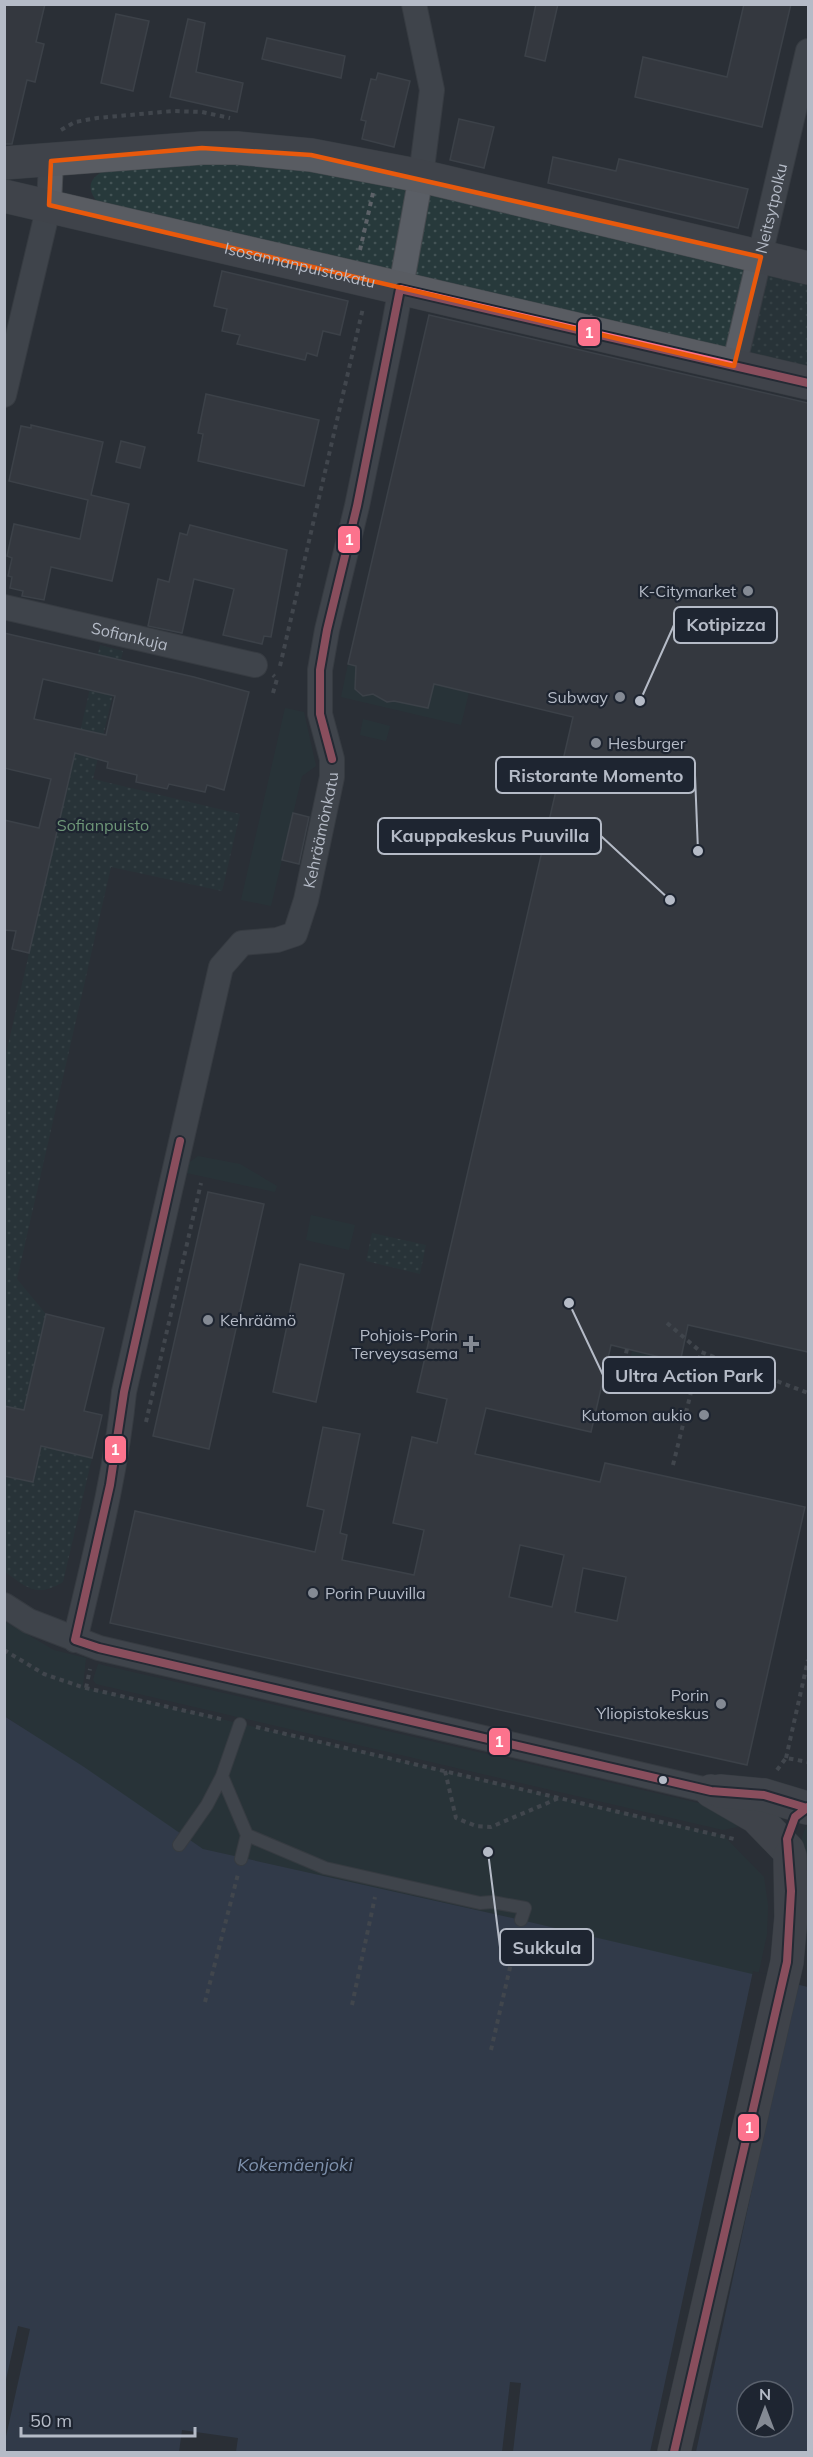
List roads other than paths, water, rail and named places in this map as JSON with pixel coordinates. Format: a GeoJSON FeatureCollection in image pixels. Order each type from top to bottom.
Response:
{"type":"FeatureCollection","features":[{"type":"Feature","properties":{"kind":"street"},"geometry":{"type":"LineString","coordinates":[[400,289],[421,176],[432,90],[414,4]]}},
{"type":"Feature","properties":{"kind":"street","name":"Neitsytpolku"},"geometry":{"type":"LineString","coordinates":[[734,366],[808,51]]}},
{"type":"Feature","properties":{"kind":"street"},"geometry":{"type":"LineString","coordinates":[[4,163],[202,148],[237,148],[311,155],[421,176],[808,268]]}},
{"type":"Feature","properties":{"kind":"street"},"geometry":{"type":"LineString","coordinates":[[4,395],[49,205],[51,161]]}},
{"type":"Feature","properties":{"kind":"street","name":"Isosannanpuistokatu"},"geometry":{"type":"LineString","coordinates":[[4,196],[808,383]]}},
{"type":"Feature","properties":{"kind":"street","name":"Kehräämönkatu"},"geometry":{"type":"LineString","coordinates":[[75,1640],[105,1507],[124,1392],[221,967],[242,943],[277,940],[295,934],[306,900],[332,777],[332,759],[320,714],[320,670],[327,630],[357,506],[400,289]]}},
{"type":"Feature","properties":{"kind":"street","name":"Sofiankuja"},"geometry":{"type":"LineString","coordinates":[[4,607],[255,665]]}},
{"type":"Feature","properties":{"kind":"street"},"geometry":{"type":"LineString","coordinates":[[4,1605],[28,1621],[99,1648],[711,1791],[764,1795],[808,1807],[792,1823],[787,1839],[796,1861],[787,1962],[674,2452]]}},
{"type":"Feature","properties":{"kind":"street"},"geometry":{"type":"LineString","coordinates":[[711,1791],[756,1817],[796,1861]]}},
{"type":"Feature","properties":{"kind":"street"},"geometry":{"type":"LineString","coordinates":[[787,1962],[808,1921]]}},
{"type":"Feature","properties":{"kind":"lane"},"geometry":{"type":"LineString","coordinates":[[179,1845],[207,1804],[222,1776],[240,1724]]}},
{"type":"Feature","properties":{"kind":"lane"},"geometry":{"type":"LineString","coordinates":[[222,1776],[247,1835],[242,1859]]}},
{"type":"Feature","properties":{"kind":"lane"},"geometry":{"type":"LineString","coordinates":[[247,1835],[325,1868],[377,1884],[480,1904],[492,1902],[525,1908],[522,1920]]}},
{"type":"Feature","properties":{"kind":"water","name":"Kokemäenjoki"},"geometry":{"type":"Polygon","coordinates":[[[4,1716],[84,1767],[203,1849],[808,1987],[808,2452],[5,2452],[4,1716]]]}},
{"type":"Feature","properties":{"kind":"place","name":"K-Citymarket"},"geometry":{"type":"Point","coordinates":[748,591]}},
{"type":"Feature","properties":{"kind":"place","name":"Subway"},"geometry":{"type":"Point","coordinates":[620,697]}},
{"type":"Feature","properties":{"kind":"place","name":"Kotipizza"},"geometry":{"type":"Point","coordinates":[640,701]}},
{"type":"Feature","properties":{"kind":"place","name":"Hesburger"},"geometry":{"type":"Point","coordinates":[596,743]}},
{"type":"Feature","properties":{"kind":"place","name":"Ristorante Momento"},"geometry":{"type":"Point","coordinates":[698,851]}},
{"type":"Feature","properties":{"kind":"place","name":"Kauppakeskus Puuvilla"},"geometry":{"type":"Point","coordinates":[670,900]}},
{"type":"Feature","properties":{"kind":"place","name":"Ultra Action Park"},"geometry":{"type":"Point","coordinates":[569,1303]}},
{"type":"Feature","properties":{"kind":"place","name":"Kehräämö"},"geometry":{"type":"Point","coordinates":[208,1320]}},
{"type":"Feature","properties":{"kind":"place","name":"Pohjois-Porin Terveysasema"},"geometry":{"type":"Point","coordinates":[471,1344]}},
{"type":"Feature","properties":{"kind":"place","name":"Kutomon aukio"},"geometry":{"type":"Point","coordinates":[704,1415]}},
{"type":"Feature","properties":{"kind":"place","name":"Porin Puuvilla"},"geometry":{"type":"Point","coordinates":[313,1593]}},
{"type":"Feature","properties":{"kind":"place","name":"Porin Yliopistokeskus"},"geometry":{"type":"Point","coordinates":[721,1704]}},
{"type":"Feature","properties":{"kind":"place","name":"Sukkula"},"geometry":{"type":"Point","coordinates":[488,1852]}},
{"type":"Feature","properties":{"kind":"park label","name":"Sofianpuisto"},"geometry":{"type":"Point","coordinates":[103,825]}}]}
